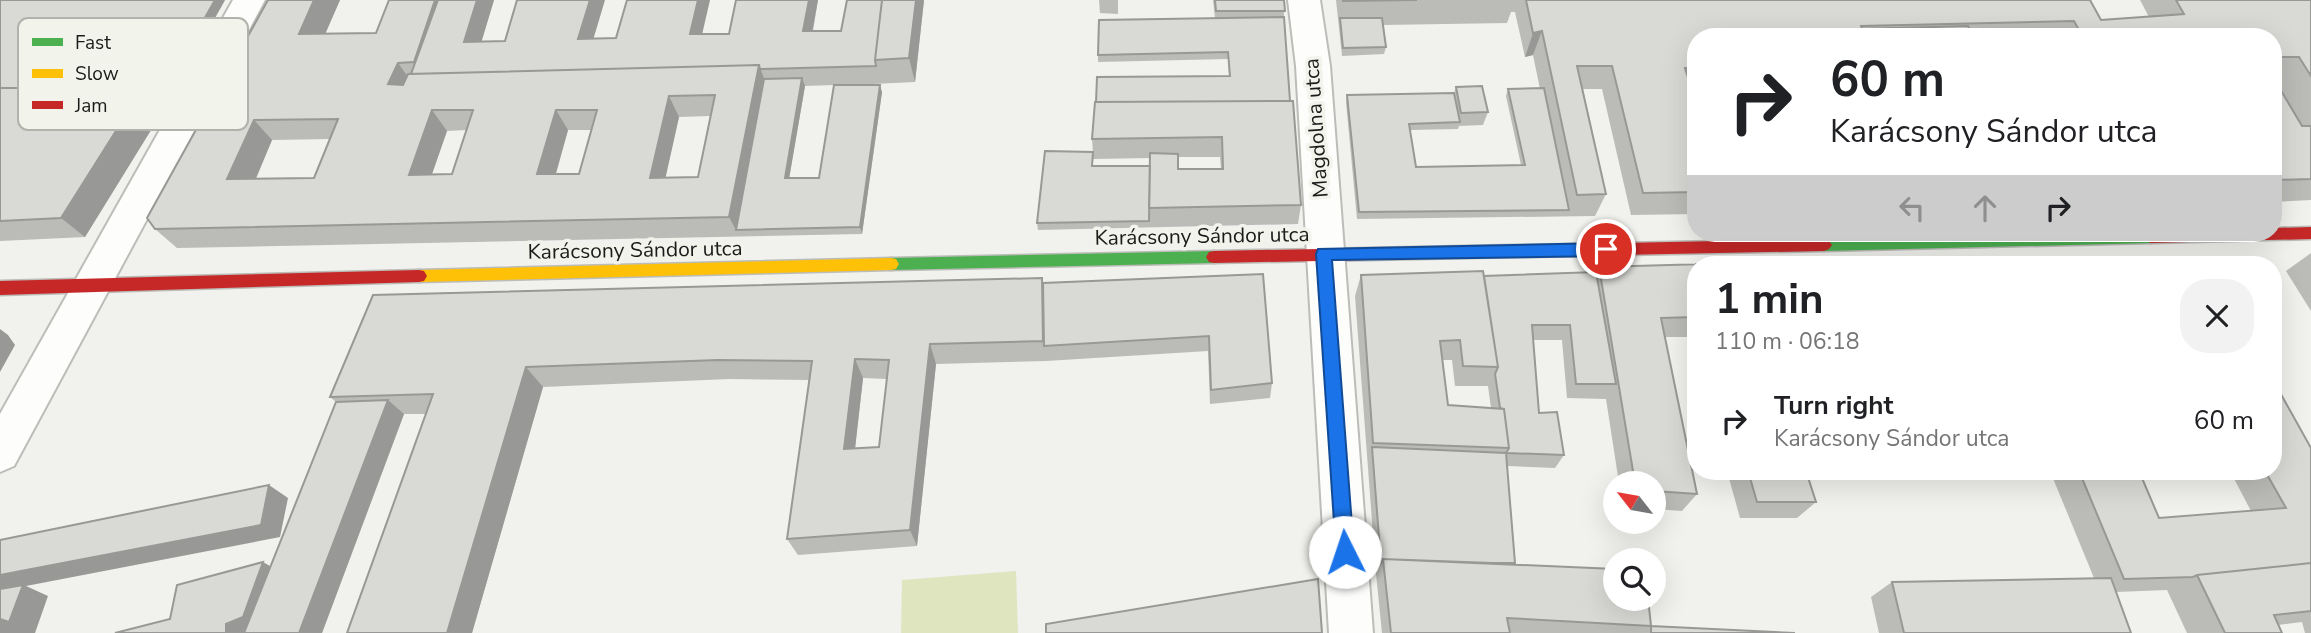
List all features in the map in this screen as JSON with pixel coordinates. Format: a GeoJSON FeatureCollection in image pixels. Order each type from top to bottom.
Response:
{"type":"FeatureCollection","features":[{"type":"Feature","properties":{"kind":"street"},"geometry":{"type":"LineString","coordinates":[[239,18],[249,0]]}},
{"type":"Feature","properties":{"kind":"street","name":"Magdolna utca"},"geometry":{"type":"LineString","coordinates":[[1304,0],[1313,66],[1351,633]]}},
{"type":"Feature","properties":{"kind":"street"},"geometry":{"type":"LineString","coordinates":[[0,453],[178,130]]}},
{"type":"Feature","properties":{"kind":"street","name":"Karácsony Sándor utca"},"geometry":{"type":"LineString","coordinates":[[2282,234],[2311,233]]}},
{"type":"Feature","properties":{"kind":"street","name":"Karácsony Sándor utca"},"geometry":{"type":"LineString","coordinates":[[0,288],[1324,254],[1983,242]]}},
{"type":"Feature","properties":{"kind":"green space"},"geometry":{"type":"Polygon","coordinates":[[[1016,571],[1018,633],[901,633],[902,580],[1016,571]]]}},
{"type":"Feature","properties":{"kind":"building"},"geometry":{"type":"Polygon","coordinates":[[[0,0],[215,0],[205,18],[18,18],[18,88],[0,88],[0,0]]]}},
{"type":"Feature","properties":{"kind":"building"},"geometry":{"type":"Polygon","coordinates":[[[268,0],[314,0],[299,34],[376,33],[389,0],[435,0],[414,62],[398,63],[388,84],[403,85],[408,74],[759,65],[729,217],[155,229],[147,218],[196,130],[248,130],[248,36],[268,0]],[[715,95],[669,96],[650,178],[698,177],[715,95]],[[432,110],[409,175],[452,174],[473,110],[432,110]],[[556,110],[537,174],[579,174],[597,110],[556,110]],[[338,119],[254,120],[227,179],[314,178],[338,119]]]}},
{"type":"Feature","properties":{"kind":"building"},"geometry":{"type":"Polygon","coordinates":[[[438,0],[477,0],[464,42],[505,41],[517,0],[590,0],[578,39],[616,38],[627,0],[698,0],[690,34],[729,34],[736,0],[809,0],[803,31],[841,31],[847,0],[882,0],[876,66],[760,69],[759,65],[411,74],[438,0]]]}},
{"type":"Feature","properties":{"kind":"building"},"geometry":{"type":"Polygon","coordinates":[[[882,0],[916,0],[909,58],[875,60],[882,0]]]}},
{"type":"Feature","properties":{"kind":"building"},"geometry":{"type":"Polygon","coordinates":[[[1215,0],[1284,0],[1285,11],[1216,11],[1215,0]]]}},
{"type":"Feature","properties":{"kind":"building"},"geometry":{"type":"Polygon","coordinates":[[[1343,0],[1417,0],[1343,1],[1343,0]]]}},
{"type":"Feature","properties":{"kind":"building"},"geometry":{"type":"Polygon","coordinates":[[[1526,0],[2090,0],[2101,20],[2184,14],[2176,0],[2311,0],[2311,76],[2299,57],[2282,57],[2282,28],[2078,28],[2074,21],[1861,26],[1862,28],[1687,28],[1687,192],[1643,193],[1612,66],[1577,66],[1606,194],[1577,195],[1542,31],[1533,33],[1526,0]]]}},
{"type":"Feature","properties":{"kind":"building"},"geometry":{"type":"Polygon","coordinates":[[[1284,17],[1290,101],[1096,102],[1097,77],[1230,76],[1228,52],[1098,55],[1099,20],[1284,17]]]}},
{"type":"Feature","properties":{"kind":"building"},"geometry":{"type":"Polygon","coordinates":[[[1340,18],[1382,18],[1386,47],[1343,48],[1340,18]]]}},
{"type":"Feature","properties":{"kind":"building"},"geometry":{"type":"Polygon","coordinates":[[[1968,26],[1969,28],[1897,28],[1968,26]]]}},
{"type":"Feature","properties":{"kind":"building"},"geometry":{"type":"Polygon","coordinates":[[[802,78],[785,178],[819,178],[834,85],[880,85],[860,227],[736,230],[764,79],[802,78]]]}},
{"type":"Feature","properties":{"kind":"building"},"geometry":{"type":"Polygon","coordinates":[[[1482,86],[1488,112],[1461,113],[1456,87],[1482,86]]]}},
{"type":"Feature","properties":{"kind":"building"},"geometry":{"type":"Polygon","coordinates":[[[0,88],[18,88],[18,130],[117,130],[61,218],[0,221],[0,88]]]}},
{"type":"Feature","properties":{"kind":"building"},"geometry":{"type":"Polygon","coordinates":[[[1544,88],[1569,210],[1359,212],[1347,95],[1454,93],[1460,122],[1409,124],[1416,167],[1525,165],[1508,89],[1544,88]]]}},
{"type":"Feature","properties":{"kind":"building"},"geometry":{"type":"Polygon","coordinates":[[[2282,92],[2302,126],[2311,126],[2311,179],[2282,180],[2282,92]]]}},
{"type":"Feature","properties":{"kind":"building"},"geometry":{"type":"Polygon","coordinates":[[[1293,101],[1301,205],[1149,208],[1150,153],[1178,154],[1178,169],[1223,169],[1222,137],[1092,139],[1095,102],[1293,101]]]}},
{"type":"Feature","properties":{"kind":"building"},"geometry":{"type":"Polygon","coordinates":[[[1045,151],[1093,152],[1092,166],[1150,166],[1149,221],[1037,223],[1045,151]]]}},
{"type":"Feature","properties":{"kind":"building"},"geometry":{"type":"Polygon","coordinates":[[[1687,264],[1687,317],[1661,318],[1687,445],[1687,480],[1694,480],[1697,494],[1666,492],[1666,471],[1633,471],[1599,267],[1687,264]]]}},
{"type":"Feature","properties":{"kind":"building"},"geometry":{"type":"Polygon","coordinates":[[[1483,271],[1498,367],[1463,366],[1460,340],[1440,341],[1448,405],[1504,409],[1509,448],[1373,443],[1361,275],[1483,271]]]}},
{"type":"Feature","properties":{"kind":"building"},"geometry":{"type":"Polygon","coordinates":[[[1596,272],[1616,384],[1576,384],[1570,325],[1532,325],[1539,413],[1557,412],[1564,455],[1506,453],[1509,448],[1504,409],[1500,408],[1495,374],[1498,367],[1484,276],[1596,272]]]}},
{"type":"Feature","properties":{"kind":"building"},"geometry":{"type":"Polygon","coordinates":[[[1263,274],[1272,383],[1211,390],[1209,336],[1044,346],[1043,283],[1263,274]]]}},
{"type":"Feature","properties":{"kind":"building"},"geometry":{"type":"Polygon","coordinates":[[[1042,278],[1043,341],[930,344],[910,530],[787,539],[812,361],[718,360],[526,367],[447,633],[347,633],[433,394],[330,397],[373,295],[1042,278]],[[855,359],[844,449],[879,447],[889,360],[855,359]]]}},
{"type":"Feature","properties":{"kind":"building"},"geometry":{"type":"Polygon","coordinates":[[[2282,396],[2311,448],[2311,563],[2193,577],[2124,579],[2083,480],[2143,480],[2159,518],[2286,508],[2270,480],[2282,480],[2282,396]]]}},
{"type":"Feature","properties":{"kind":"building"},"geometry":{"type":"Polygon","coordinates":[[[388,400],[299,633],[244,633],[336,402],[388,400]]]}},
{"type":"Feature","properties":{"kind":"building"},"geometry":{"type":"Polygon","coordinates":[[[1372,447],[1506,453],[1515,563],[1383,559],[1381,563],[1372,447]]]}},
{"type":"Feature","properties":{"kind":"building"},"geometry":{"type":"Polygon","coordinates":[[[1751,480],[1809,480],[1816,502],[1757,502],[1751,480]]]}},
{"type":"Feature","properties":{"kind":"building"},"geometry":{"type":"Polygon","coordinates":[[[269,485],[261,525],[0,575],[0,540],[269,485]]]}},
{"type":"Feature","properties":{"kind":"building"},"geometry":{"type":"Polygon","coordinates":[[[1383,559],[1603,568],[1603,611],[1649,611],[1651,626],[1507,618],[1510,633],[1391,633],[1383,559]]]}},
{"type":"Feature","properties":{"kind":"building"},"geometry":{"type":"Polygon","coordinates":[[[263,562],[243,617],[226,624],[226,633],[115,633],[170,619],[177,585],[263,562]]]}},
{"type":"Feature","properties":{"kind":"building"},"geometry":{"type":"Polygon","coordinates":[[[2311,563],[2311,611],[2274,615],[2282,633],[2225,633],[2197,575],[2311,563]]]}},
{"type":"Feature","properties":{"kind":"building"},"geometry":{"type":"Polygon","coordinates":[[[2111,578],[2131,633],[1904,633],[1892,582],[2111,578]]]}},
{"type":"Feature","properties":{"kind":"building"},"geometry":{"type":"Polygon","coordinates":[[[1318,579],[1322,633],[1046,633],[1046,624],[1318,579]]]}},
{"type":"Feature","properties":{"kind":"building"},"geometry":{"type":"Polygon","coordinates":[[[23,585],[9,622],[0,619],[0,589],[23,585]]]}},
{"type":"Feature","properties":{"kind":"building"},"geometry":{"type":"Polygon","coordinates":[[[1651,626],[1795,633],[1651,633],[1651,626]]]}},
{"type":"Feature","properties":{"kind":"traffic: fast"},"geometry":{"type":"LineString","coordinates":[[1824,245],[1947,242]]}},
{"type":"Feature","properties":{"kind":"traffic: fast"},"geometry":{"type":"LineString","coordinates":[[891,264],[1214,257]]}},
{"type":"Feature","properties":{"kind":"traffic: slow"},"geometry":{"type":"LineString","coordinates":[[419,276],[891,264]]}},
{"type":"Feature","properties":{"kind":"traffic: jam"},"geometry":{"type":"LineString","coordinates":[[2282,234],[2311,233]]}},
{"type":"Feature","properties":{"kind":"traffic: jam"},"geometry":{"type":"LineString","coordinates":[[1214,257],[1824,245]]}},
{"type":"Feature","properties":{"kind":"traffic: jam"},"geometry":{"type":"LineString","coordinates":[[0,288],[419,276]]}},
{"type":"Feature","properties":{"kind":"route"},"geometry":{"type":"LineString","coordinates":[[1345,552],[1324,254],[1606,249]]}}]}
